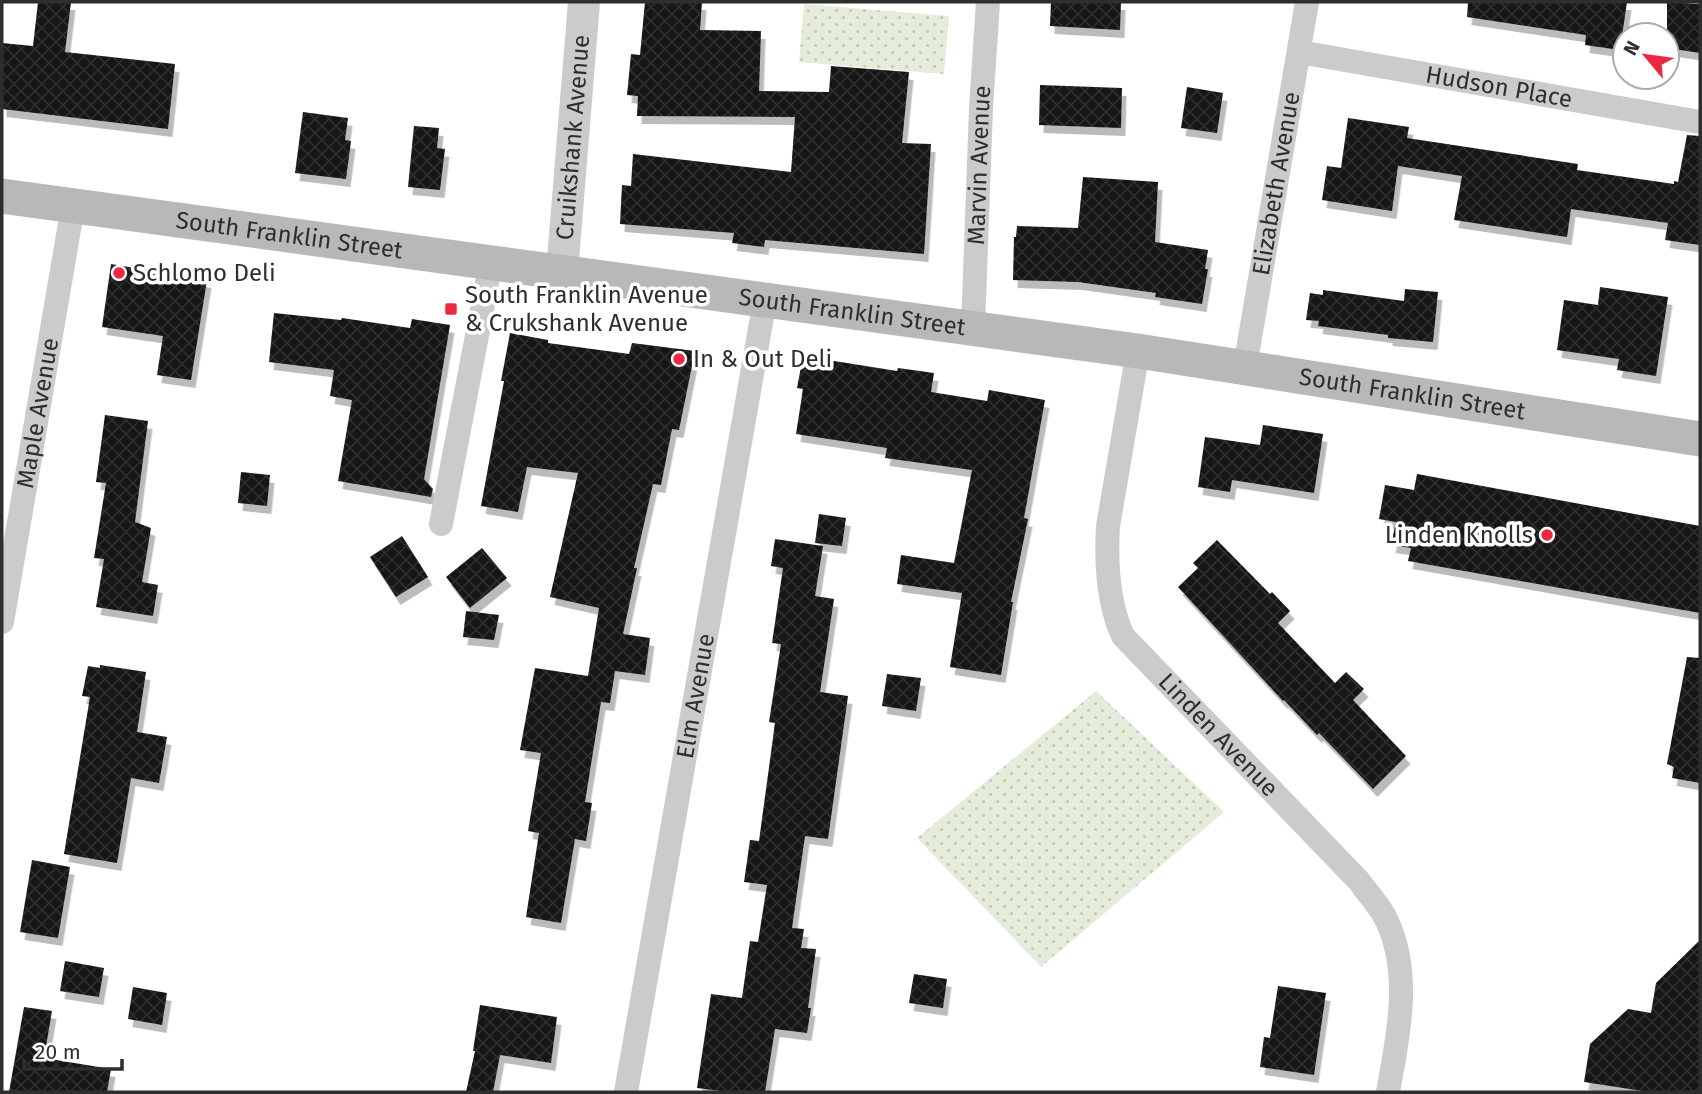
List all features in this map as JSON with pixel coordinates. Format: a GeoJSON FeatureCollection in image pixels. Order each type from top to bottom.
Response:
{"type":"FeatureCollection","features":[{"type":"Feature","properties":{"kind":"main road","name":"South Franklin Street"},"geometry":{"type":"LineString","coordinates":[[2,196],[1138,351],[1700,439]]}},
{"type":"Feature","properties":{"kind":"street","name":"Cruikshank Avenue"},"geometry":{"type":"LineString","coordinates":[[562,272],[584,2]]}},
{"type":"Feature","properties":{"kind":"street","name":"Marvin Avenue"},"geometry":{"type":"LineString","coordinates":[[972,328],[988,2]]}},
{"type":"Feature","properties":{"kind":"street","name":"Elizabeth Avenue"},"geometry":{"type":"LineString","coordinates":[[1245,367],[1307,2]]}},
{"type":"Feature","properties":{"kind":"street","name":"Hudson Place"},"geometry":{"type":"LineString","coordinates":[[1299,52],[1700,122]]}},
{"type":"Feature","properties":{"kind":"street","name":"Maple Avenue"},"geometry":{"type":"LineString","coordinates":[[2,622],[74,206]]}},
{"type":"Feature","properties":{"kind":"street"},"geometry":{"type":"LineString","coordinates":[[441,524],[491,262]]}},
{"type":"Feature","properties":{"kind":"street","name":"Elm Avenue"},"geometry":{"type":"LineString","coordinates":[[626,1092],[765,300]]}},
{"type":"Feature","properties":{"kind":"street","name":"Linden Avenue"},"geometry":{"type":"LineString","coordinates":[[1138,351],[1108,526],[1107,547],[1114,618],[1123,636],[1359,881],[1387,919],[1398,950],[1401,1018],[1388,1092]]}},
{"type":"Feature","properties":{"kind":"green space"},"geometry":{"type":"Polygon","coordinates":[[[804,4],[949,16],[944,74],[799,62],[804,4]]]}},
{"type":"Feature","properties":{"kind":"green space"},"geometry":{"type":"Polygon","coordinates":[[[1096,691],[1224,812],[1041,967],[917,838],[1096,691]]]}},
{"type":"Feature","properties":{"kind":"building"},"geometry":{"type":"Polygon","coordinates":[[[38,2],[71,2],[65,52],[175,64],[168,129],[2,109],[2,43],[33,46],[38,2]]]}},
{"type":"Feature","properties":{"kind":"building"},"geometry":{"type":"Polygon","coordinates":[[[645,2],[702,2],[700,30],[761,31],[759,91],[829,92],[831,66],[909,72],[902,143],[931,144],[924,254],[765,240],[764,247],[732,243],[734,233],[620,224],[622,185],[631,186],[633,154],[791,172],[795,117],[637,116],[638,96],[627,95],[631,54],[640,55],[645,2]]]}},
{"type":"Feature","properties":{"kind":"building"},"geometry":{"type":"Polygon","coordinates":[[[1051,2],[1121,2],[1120,30],[1050,26],[1051,2]]]}},
{"type":"Feature","properties":{"kind":"building"},"geometry":{"type":"Polygon","coordinates":[[[1468,2],[1627,2],[1624,21],[1611,21],[1611,49],[1585,45],[1586,35],[1467,17],[1468,2]]]}},
{"type":"Feature","properties":{"kind":"building"},"geometry":{"type":"Polygon","coordinates":[[[1667,2],[1700,4],[1700,53],[1681,50],[1681,21],[1667,21],[1667,2]]]}},
{"type":"Feature","properties":{"kind":"building"},"geometry":{"type":"Polygon","coordinates":[[[1040,85],[1122,88],[1121,128],[1039,125],[1040,85]]]}},
{"type":"Feature","properties":{"kind":"building"},"geometry":{"type":"Polygon","coordinates":[[[1187,87],[1223,93],[1217,133],[1181,128],[1187,87]]]}},
{"type":"Feature","properties":{"kind":"building"},"geometry":{"type":"Polygon","coordinates":[[[303,112],[348,118],[345,140],[351,141],[346,179],[295,173],[303,112]]]}},
{"type":"Feature","properties":{"kind":"building"},"geometry":{"type":"Polygon","coordinates":[[[1348,118],[1409,127],[1407,138],[1578,164],[1577,170],[1674,184],[1674,181],[1678,182],[1687,135],[1700,136],[1700,245],[1665,240],[1668,223],[1571,209],[1567,237],[1454,220],[1462,176],[1398,166],[1392,211],[1322,200],[1327,166],[1341,168],[1348,118]]]}},
{"type":"Feature","properties":{"kind":"building"},"geometry":{"type":"Polygon","coordinates":[[[414,126],[439,128],[437,148],[445,149],[440,190],[408,187],[414,126]]]}},
{"type":"Feature","properties":{"kind":"building"},"geometry":{"type":"Polygon","coordinates":[[[1083,177],[1158,182],[1155,242],[1208,250],[1202,304],[1155,297],[1156,293],[1078,282],[1013,280],[1014,237],[1017,226],[1078,228],[1083,177]]]}},
{"type":"Feature","properties":{"kind":"building"},"geometry":{"type":"Polygon","coordinates":[[[111,264],[207,280],[191,380],[157,375],[163,336],[102,327],[111,264]]]}},
{"type":"Feature","properties":{"kind":"building"},"geometry":{"type":"Polygon","coordinates":[[[1600,287],[1668,297],[1656,376],[1617,370],[1619,359],[1557,350],[1564,300],[1598,305],[1600,287]]]}},
{"type":"Feature","properties":{"kind":"building"},"geometry":{"type":"Polygon","coordinates":[[[1405,289],[1438,292],[1433,342],[1388,338],[1388,335],[1318,326],[1319,321],[1306,320],[1310,293],[1323,295],[1323,290],[1404,301],[1405,289]]]}},
{"type":"Feature","properties":{"kind":"building"},"geometry":{"type":"Polygon","coordinates":[[[274,313],[342,318],[410,328],[412,319],[450,325],[424,479],[433,489],[431,497],[338,481],[352,400],[330,396],[334,370],[269,362],[274,313]]]}},
{"type":"Feature","properties":{"kind":"building"},"geometry":{"type":"Polygon","coordinates":[[[510,333],[548,340],[548,343],[629,354],[632,343],[695,351],[679,430],[672,429],[661,485],[653,484],[634,568],[637,568],[623,634],[650,638],[645,675],[615,671],[610,703],[601,702],[585,802],[592,803],[586,841],[575,839],[561,923],[526,917],[539,833],[528,831],[541,753],[520,750],[535,668],[588,676],[599,608],[550,597],[578,473],[527,467],[518,512],[481,506],[510,333]]]}},
{"type":"Feature","properties":{"kind":"building"},"geometry":{"type":"Polygon","coordinates":[[[803,356],[897,371],[898,368],[934,373],[931,392],[987,401],[989,390],[1045,400],[1001,675],[950,667],[962,593],[897,584],[901,555],[954,563],[972,470],[885,458],[887,448],[796,434],[803,389],[797,388],[803,356]]]}},
{"type":"Feature","properties":{"kind":"building"},"geometry":{"type":"Polygon","coordinates":[[[105,415],[148,421],[135,522],[151,528],[142,582],[158,585],[153,616],[96,607],[104,559],[94,558],[106,483],[96,482],[105,415]]]}},
{"type":"Feature","properties":{"kind":"building"},"geometry":{"type":"Polygon","coordinates":[[[1263,425],[1323,434],[1314,493],[1232,480],[1230,492],[1198,487],[1205,437],[1260,445],[1263,425]]]}},
{"type":"Feature","properties":{"kind":"building"},"geometry":{"type":"Polygon","coordinates":[[[241,472],[270,475],[267,506],[238,503],[241,472]]]}},
{"type":"Feature","properties":{"kind":"building","name":"Linden Knolls"},"geometry":{"type":"Polygon","coordinates":[[[1417,474],[1700,526],[1700,613],[1408,561],[1411,548],[1391,545],[1396,522],[1379,519],[1385,485],[1414,490],[1417,474]]]}},
{"type":"Feature","properties":{"kind":"building"},"geometry":{"type":"Polygon","coordinates":[[[819,514],[846,518],[842,546],[815,543],[819,514]]]}},
{"type":"Feature","properties":{"kind":"building"},"geometry":{"type":"Polygon","coordinates":[[[402,536],[428,577],[396,597],[370,557],[402,536]]]}},
{"type":"Feature","properties":{"kind":"building"},"geometry":{"type":"Polygon","coordinates":[[[775,539],[823,546],[815,596],[834,599],[820,692],[848,696],[828,839],[805,836],[792,928],[804,929],[801,948],[816,949],[807,1033],[775,1029],[765,1092],[728,1092],[697,1088],[711,994],[742,998],[750,941],[758,942],[767,885],[744,882],[750,840],[759,841],[775,723],[769,722],[781,644],[772,643],[783,568],[771,566],[775,539]]]}},
{"type":"Feature","properties":{"kind":"building"},"geometry":{"type":"Polygon","coordinates":[[[1217,540],[1290,611],[1278,623],[1335,683],[1346,672],[1364,689],[1353,700],[1406,756],[1373,789],[1319,733],[1317,735],[1283,701],[1178,587],[1198,568],[1193,563],[1217,540]]]}},
{"type":"Feature","properties":{"kind":"building"},"geometry":{"type":"Polygon","coordinates":[[[482,548],[507,578],[470,608],[446,577],[482,548]]]}},
{"type":"Feature","properties":{"kind":"building"},"geometry":{"type":"Polygon","coordinates":[[[466,611],[499,615],[494,640],[463,637],[466,611]]]}},
{"type":"Feature","properties":{"kind":"building"},"geometry":{"type":"Polygon","coordinates":[[[1687,657],[1700,658],[1700,783],[1672,778],[1674,767],[1667,764],[1687,657]]]}},
{"type":"Feature","properties":{"kind":"building"},"geometry":{"type":"Polygon","coordinates":[[[100,665],[146,672],[137,732],[167,737],[159,783],[131,778],[117,863],[64,854],[90,697],[82,696],[88,666],[100,668],[100,665]]]}},
{"type":"Feature","properties":{"kind":"building"},"geometry":{"type":"Polygon","coordinates":[[[887,674],[921,678],[916,711],[882,706],[887,674]]]}},
{"type":"Feature","properties":{"kind":"building"},"geometry":{"type":"Polygon","coordinates":[[[32,860],[70,867],[58,938],[20,932],[32,860]]]}},
{"type":"Feature","properties":{"kind":"building"},"geometry":{"type":"Polygon","coordinates":[[[1700,940],[1700,1092],[1649,1092],[1584,1082],[1590,1044],[1628,1009],[1651,1013],[1656,983],[1700,940]]]}},
{"type":"Feature","properties":{"kind":"building"},"geometry":{"type":"Polygon","coordinates":[[[65,961],[104,968],[99,997],[60,991],[65,961]]]}},
{"type":"Feature","properties":{"kind":"building"},"geometry":{"type":"Polygon","coordinates":[[[914,974],[947,979],[943,1008],[909,1003],[914,974]]]}},
{"type":"Feature","properties":{"kind":"building"},"geometry":{"type":"Polygon","coordinates":[[[1278,986],[1326,993],[1314,1075],[1260,1067],[1264,1037],[1270,1038],[1278,986]]]}},
{"type":"Feature","properties":{"kind":"building"},"geometry":{"type":"Polygon","coordinates":[[[133,987],[167,993],[162,1025],[128,1019],[133,987]]]}},
{"type":"Feature","properties":{"kind":"building"},"geometry":{"type":"Polygon","coordinates":[[[480,1005],[557,1017],[551,1063],[500,1055],[493,1092],[466,1092],[475,1051],[480,1005]]]}},
{"type":"Feature","properties":{"kind":"building"},"geometry":{"type":"Polygon","coordinates":[[[24,1007],[52,1011],[44,1058],[111,1069],[107,1092],[9,1092],[24,1007]]]}},
{"type":"Feature","properties":{"kind":"place","name":"Schlomo Deli"},"geometry":{"type":"Point","coordinates":[119,273]}},
{"type":"Feature","properties":{"kind":"place","name":"South Franklin Avenue & Crukshank Avenue"},"geometry":{"type":"Point","coordinates":[451,309]}},
{"type":"Feature","properties":{"kind":"place","name":"In & Out Deli"},"geometry":{"type":"Point","coordinates":[679,359]}},
{"type":"Feature","properties":{"kind":"place","name":"Linden Knolls"},"geometry":{"type":"Point","coordinates":[1547,535]}}]}
